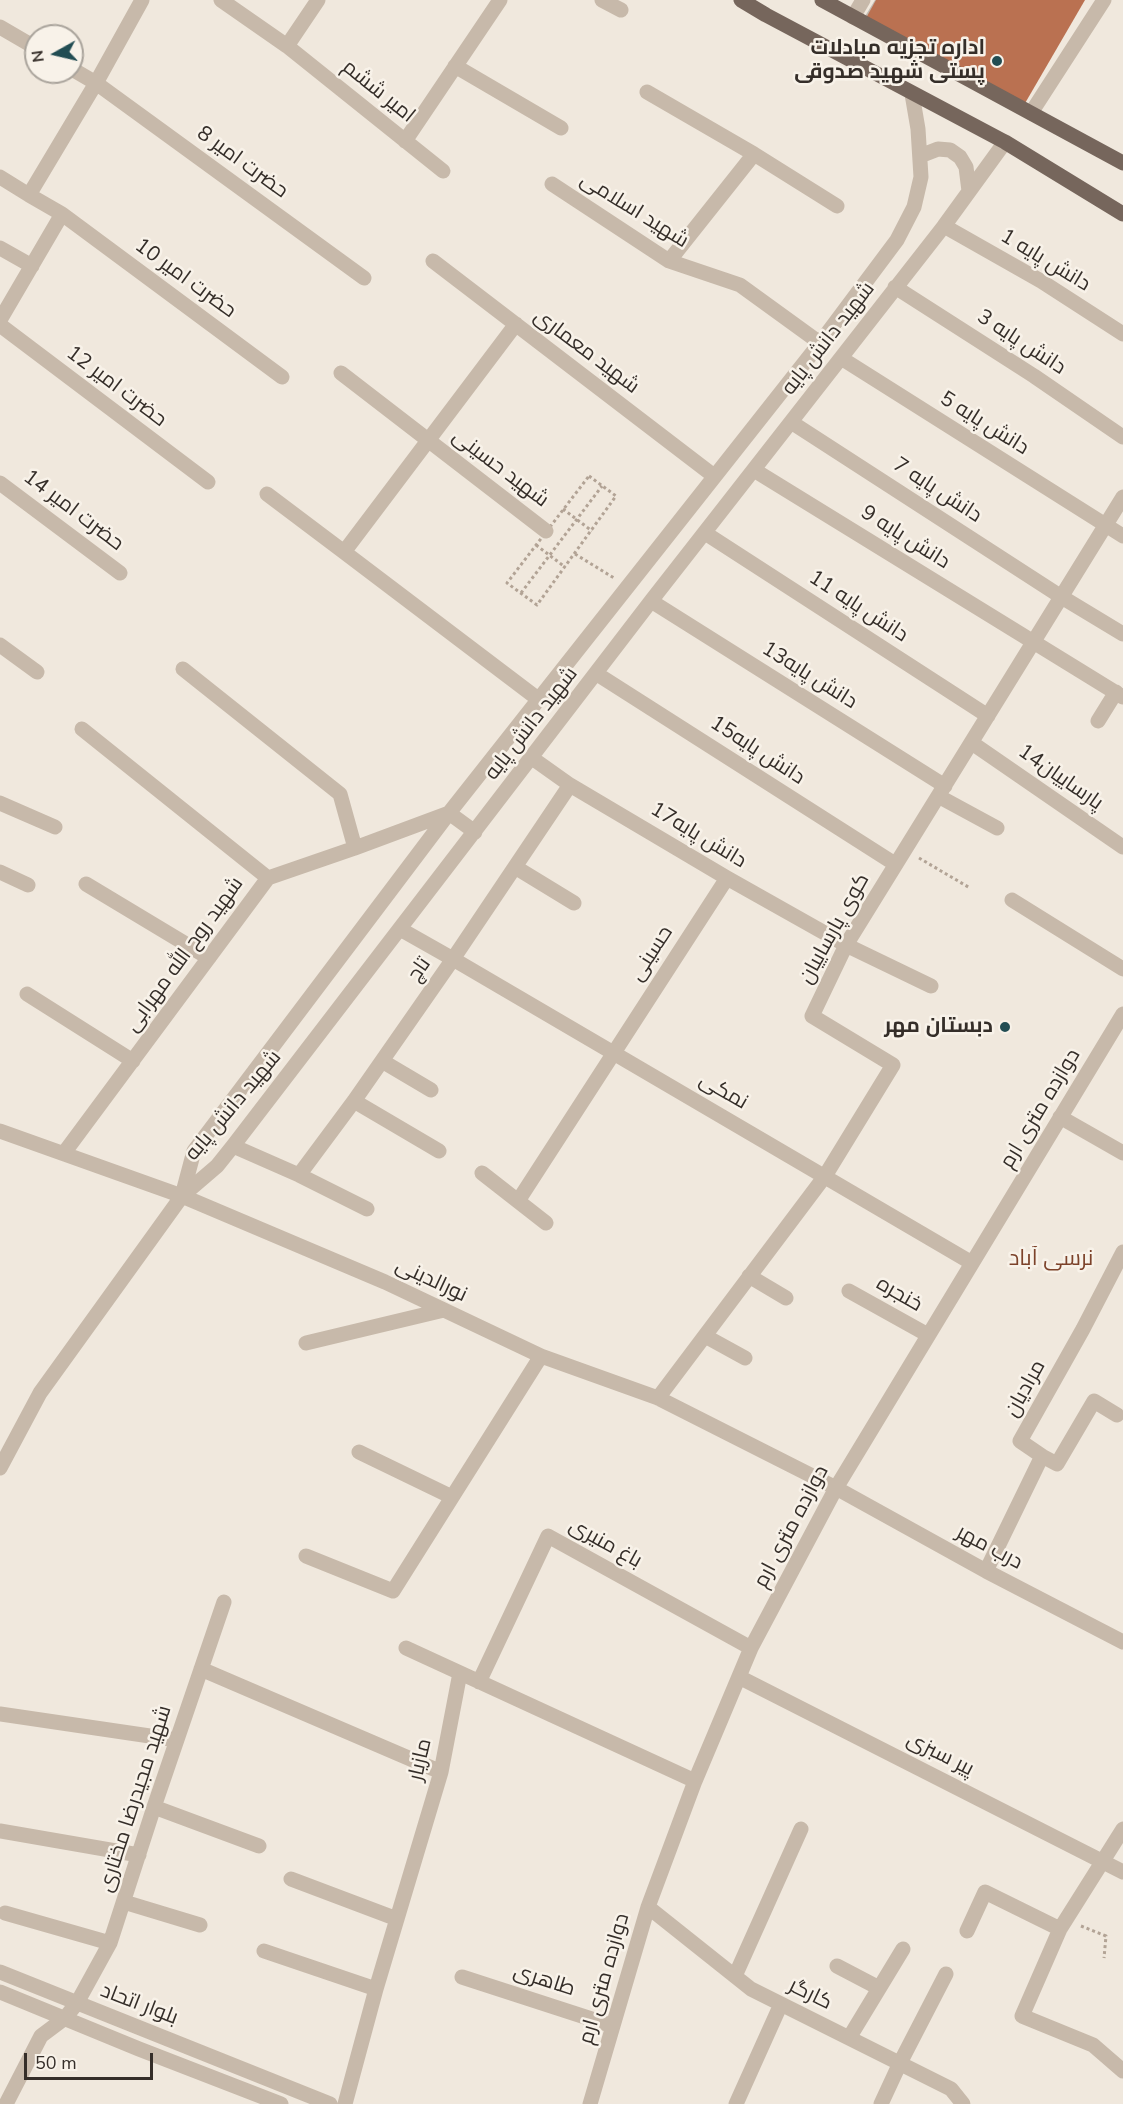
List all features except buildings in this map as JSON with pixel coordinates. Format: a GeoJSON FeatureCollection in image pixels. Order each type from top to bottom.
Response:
{"type":"FeatureCollection","features":[{"type":"Feature","properties":{"kind":"main road"},"geometry":{"type":"LineString","coordinates":[[822,0],[1123,163]]}},
{"type":"Feature","properties":{"kind":"main road"},"geometry":{"type":"LineString","coordinates":[[745,1],[912,94],[1005,142],[1123,214]]}},
{"type":"Feature","properties":{"kind":"street"},"geometry":{"type":"LineString","coordinates":[[29,195],[96,83],[142,0]]}},
{"type":"Feature","properties":{"kind":"street","name":"امیر ششم"},"geometry":{"type":"LineString","coordinates":[[221,0],[287,46],[443,171]]}},
{"type":"Feature","properties":{"kind":"street"},"geometry":{"type":"LineString","coordinates":[[287,46],[318,0]]}},
{"type":"Feature","properties":{"kind":"street"},"geometry":{"type":"LineString","coordinates":[[405,141],[500,0]]}},
{"type":"Feature","properties":{"kind":"street"},"geometry":{"type":"LineString","coordinates":[[602,0],[621,10]]}},
{"type":"Feature","properties":{"kind":"street"},"geometry":{"type":"LineString","coordinates":[[853,17],[863,0]]}},
{"type":"Feature","properties":{"kind":"street"},"geometry":{"type":"LineString","coordinates":[[1031,113],[1104,0]]}},
{"type":"Feature","properties":{"kind":"street"},"geometry":{"type":"LineString","coordinates":[[0,27],[24,41]]}},
{"type":"Feature","properties":{"kind":"street"},"geometry":{"type":"LineString","coordinates":[[455,66],[561,128]]}},
{"type":"Feature","properties":{"kind":"street","name":"حضرت امیر 8"},"geometry":{"type":"LineString","coordinates":[[84,76],[364,278]]}},
{"type":"Feature","properties":{"kind":"street"},"geometry":{"type":"LineString","coordinates":[[647,92],[754,154],[837,206]]}},
{"type":"Feature","properties":{"kind":"street","name":"شهید دانش پایه"},"geometry":{"type":"LineString","coordinates":[[182,1196],[194,1151],[449,813],[820,343],[897,240],[917,196],[921,177],[912,94]]}},
{"type":"Feature","properties":{"kind":"street","name":"شهید دانش پایه"},"geometry":{"type":"LineString","coordinates":[[182,1196],[217,1166],[233,1146],[651,601],[944,226],[1005,142]]}},
{"type":"Feature","properties":{"kind":"street"},"geometry":{"type":"LineString","coordinates":[[920,156],[939,149],[950,150],[960,157],[966,167],[969,191]]}},
{"type":"Feature","properties":{"kind":"street"},"geometry":{"type":"LineString","coordinates":[[669,261],[754,154]]}},
{"type":"Feature","properties":{"kind":"street","name":"حضرت امیر 10"},"geometry":{"type":"LineString","coordinates":[[0,177],[62,214],[282,377]]}},
{"type":"Feature","properties":{"kind":"street","name":"شهید اسلامی"},"geometry":{"type":"LineString","coordinates":[[552,184],[669,261],[740,285],[820,343]]}},
{"type":"Feature","properties":{"kind":"street"},"geometry":{"type":"LineString","coordinates":[[0,320],[62,214]]}},
{"type":"Feature","properties":{"kind":"street","name":"دانش پایه 1"},"geometry":{"type":"LineString","coordinates":[[944,226],[1041,281],[1123,334]]}},
{"type":"Feature","properties":{"kind":"street"},"geometry":{"type":"LineString","coordinates":[[0,248],[32,266]]}},
{"type":"Feature","properties":{"kind":"street","name":"شهید معماری"},"geometry":{"type":"LineString","coordinates":[[433,261],[714,476]]}},
{"type":"Feature","properties":{"kind":"street","name":"دانش پایه 3"},"geometry":{"type":"LineString","coordinates":[[896,287],[1034,376],[1123,437]]}},
{"type":"Feature","properties":{"kind":"street"},"geometry":{"type":"LineString","coordinates":[[344,552],[516,324]]}},
{"type":"Feature","properties":{"kind":"street","name":"حضرت امیر 12"},"geometry":{"type":"LineString","coordinates":[[0,325],[208,482]]}},
{"type":"Feature","properties":{"kind":"street","name":"دانش پایه 5"},"geometry":{"type":"LineString","coordinates":[[841,358],[1123,536]]}},
{"type":"Feature","properties":{"kind":"street","name":"شهید حسینی"},"geometry":{"type":"LineString","coordinates":[[341,373],[546,531]]}},
{"type":"Feature","properties":{"kind":"street","name":"دانش پایه 7"},"geometry":{"type":"LineString","coordinates":[[791,422],[1060,596],[1123,634]]}},
{"type":"Feature","properties":{"kind":"street","name":"دانش پایه 9"},"geometry":{"type":"LineString","coordinates":[[754,470],[1119,695]]}},
{"type":"Feature","properties":{"kind":"street","name":"حضرت امیر 14"},"geometry":{"type":"LineString","coordinates":[[0,483],[120,573]]}},
{"type":"Feature","properties":{"kind":"street"},"geometry":{"type":"LineString","coordinates":[[267,494],[538,699]]}},
{"type":"Feature","properties":{"kind":"street","name":"کوی پارساییان"},"geometry":{"type":"LineString","coordinates":[[658,1398],[825,1176],[893,1065],[812,1016],[846,945],[1123,496]]}},
{"type":"Feature","properties":{"kind":"street","name":"دانش پایه 11"},"geometry":{"type":"LineString","coordinates":[[705,533],[988,716]]}},
{"type":"Feature","properties":{"kind":"street","name":"دانش پایه13"},"geometry":{"type":"LineString","coordinates":[[651,601],[997,828]]}},
{"type":"Feature","properties":{"kind":"street"},"geometry":{"type":"LineString","coordinates":[[0,645],[37,672]]}},
{"type":"Feature","properties":{"kind":"street"},"geometry":{"type":"LineString","coordinates":[[183,669],[340,794],[355,848]]}},
{"type":"Feature","properties":{"kind":"street","name":"دانش پایه15"},"geometry":{"type":"LineString","coordinates":[[597,674],[895,864]]}},
{"type":"Feature","properties":{"kind":"street"},"geometry":{"type":"LineString","coordinates":[[1098,721],[1119,695]]}},
{"type":"Feature","properties":{"kind":"street"},"geometry":{"type":"LineString","coordinates":[[82,729],[268,878]]}},
{"type":"Feature","properties":{"kind":"street","name":"پارساییان14"},"geometry":{"type":"LineString","coordinates":[[972,743],[1123,847]]}},
{"type":"Feature","properties":{"kind":"street","name":"دانش پایه17"},"geometry":{"type":"LineString","coordinates":[[532,758],[570,785],[727,878],[846,945],[931,986]]}},
{"type":"Feature","properties":{"kind":"street","name":"تاچ"},"geometry":{"type":"LineString","coordinates":[[299,1175],[354,1101],[453,959],[570,785]]}},
{"type":"Feature","properties":{"kind":"street"},"geometry":{"type":"LineString","coordinates":[[0,803],[55,827]]}},
{"type":"Feature","properties":{"kind":"street"},"geometry":{"type":"LineString","coordinates":[[449,813],[475,832]]}},
{"type":"Feature","properties":{"kind":"street","name":"شهید روح الله مهرابی"},"geometry":{"type":"LineString","coordinates":[[63,1153],[268,878],[449,813]]}},
{"type":"Feature","properties":{"kind":"street"},"geometry":{"type":"LineString","coordinates":[[516,867],[574,903]]}},
{"type":"Feature","properties":{"kind":"street"},"geometry":{"type":"LineString","coordinates":[[0,872],[28,885]]}},
{"type":"Feature","properties":{"kind":"street","name":"حسینی"},"geometry":{"type":"LineString","coordinates":[[518,1201],[727,878]]}},
{"type":"Feature","properties":{"kind":"street"},"geometry":{"type":"LineString","coordinates":[[86,884],[209,958]]}},
{"type":"Feature","properties":{"kind":"street"},"geometry":{"type":"LineString","coordinates":[[1012,900],[1123,969]]}},
{"type":"Feature","properties":{"kind":"street","name":"نمکی"},"geometry":{"type":"LineString","coordinates":[[400,929],[972,1263]]}},
{"type":"Feature","properties":{"kind":"street"},"geometry":{"type":"LineString","coordinates":[[27,994],[133,1061]]}},
{"type":"Feature","properties":{"kind":"street","name":"دوازده متری ارم"},"geometry":{"type":"LineString","coordinates":[[590,2104],[648,1907],[695,1781],[751,1648],[836,1488],[1123,1014]]}},
{"type":"Feature","properties":{"kind":"street"},"geometry":{"type":"LineString","coordinates":[[382,1061],[431,1090]]}},
{"type":"Feature","properties":{"kind":"street"},"geometry":{"type":"LineString","coordinates":[[354,1101],[439,1151]]}},
{"type":"Feature","properties":{"kind":"street"},"geometry":{"type":"LineString","coordinates":[[1060,1117],[1123,1153]]}},
{"type":"Feature","properties":{"kind":"street","name":"نورالدینی"},"geometry":{"type":"LineString","coordinates":[[0,1131],[182,1196],[374,1277],[541,1356],[658,1398],[836,1488]]}},
{"type":"Feature","properties":{"kind":"street"},"geometry":{"type":"LineString","coordinates":[[233,1146],[299,1175],[367,1209]]}},
{"type":"Feature","properties":{"kind":"street"},"geometry":{"type":"LineString","coordinates":[[482,1173],[546,1223]]}},
{"type":"Feature","properties":{"kind":"street"},"geometry":{"type":"LineString","coordinates":[[0,1468],[40,1393],[182,1196]]}},
{"type":"Feature","properties":{"kind":"street","name":"مرادیان"},"geometry":{"type":"LineString","coordinates":[[1042,1456],[1020,1441],[1123,1252]]}},
{"type":"Feature","properties":{"kind":"street"},"geometry":{"type":"LineString","coordinates":[[749,1276],[786,1298]]}},
{"type":"Feature","properties":{"kind":"street","name":"خنجره"},"geometry":{"type":"LineString","coordinates":[[849,1291],[928,1335]]}},
{"type":"Feature","properties":{"kind":"street"},"geometry":{"type":"LineString","coordinates":[[306,1343],[444,1310]]}},
{"type":"Feature","properties":{"kind":"street"},"geometry":{"type":"LineString","coordinates":[[705,1336],[745,1358]]}},
{"type":"Feature","properties":{"kind":"street"},"geometry":{"type":"LineString","coordinates":[[306,1556],[393,1591],[541,1356]]}},
{"type":"Feature","properties":{"kind":"street"},"geometry":{"type":"LineString","coordinates":[[986,1571],[1042,1456],[1057,1464],[1094,1401],[1117,1415]]}},
{"type":"Feature","properties":{"kind":"street"},"geometry":{"type":"LineString","coordinates":[[359,1452],[452,1497]]}},
{"type":"Feature","properties":{"kind":"street","name":"درب مهر"},"geometry":{"type":"LineString","coordinates":[[836,1488],[986,1571],[1123,1642]]}},
{"type":"Feature","properties":{"kind":"street","name":"باغ منیری"},"geometry":{"type":"LineString","coordinates":[[479,1682],[548,1536],[751,1648]]}},
{"type":"Feature","properties":{"kind":"street","name":"شهید مجیدرضا مختاری"},"geometry":{"type":"LineString","coordinates":[[6,2104],[41,2036],[65,2018],[77,2003],[110,1944],[224,1602]]}},
{"type":"Feature","properties":{"kind":"street"},"geometry":{"type":"LineString","coordinates":[[406,1648],[695,1781]]}},
{"type":"Feature","properties":{"kind":"street"},"geometry":{"type":"LineString","coordinates":[[201,1669],[441,1772]]}},
{"type":"Feature","properties":{"kind":"street","name":"مازیار"},"geometry":{"type":"LineString","coordinates":[[345,2104],[376,1989],[441,1772],[460,1673]]}},
{"type":"Feature","properties":{"kind":"street","name":"پیر سبزی"},"geometry":{"type":"LineString","coordinates":[[739,1677],[1123,1872]]}},
{"type":"Feature","properties":{"kind":"street"},"geometry":{"type":"LineString","coordinates":[[0,1714],[177,1740]]}},
{"type":"Feature","properties":{"kind":"street"},"geometry":{"type":"LineString","coordinates":[[154,1807],[259,1846]]}},
{"type":"Feature","properties":{"kind":"street"},"geometry":{"type":"LineString","coordinates":[[735,1976],[801,1829]]}},
{"type":"Feature","properties":{"kind":"street"},"geometry":{"type":"LineString","coordinates":[[1123,1829],[1063,1924],[1022,2016],[1093,2045],[1123,2071]]}},
{"type":"Feature","properties":{"kind":"street"},"geometry":{"type":"LineString","coordinates":[[0,1831],[139,1855]]}},
{"type":"Feature","properties":{"kind":"street"},"geometry":{"type":"LineString","coordinates":[[291,1879],[397,1919]]}},
{"type":"Feature","properties":{"kind":"street"},"geometry":{"type":"LineString","coordinates":[[967,1931],[985,1892],[1063,1924]]}},
{"type":"Feature","properties":{"kind":"street"},"geometry":{"type":"LineString","coordinates":[[124,1902],[200,1925]]}},
{"type":"Feature","properties":{"kind":"street","name":"کارگر"},"geometry":{"type":"LineString","coordinates":[[648,1907],[751,1989],[951,2089],[963,2104]]}},
{"type":"Feature","properties":{"kind":"street"},"geometry":{"type":"LineString","coordinates":[[5,1913],[110,1944]]}},
{"type":"Feature","properties":{"kind":"street"},"geometry":{"type":"LineString","coordinates":[[849,2038],[903,1949]]}},
{"type":"Feature","properties":{"kind":"street"},"geometry":{"type":"LineString","coordinates":[[264,1951],[376,1989]]}},
{"type":"Feature","properties":{"kind":"street"},"geometry":{"type":"LineString","coordinates":[[837,1966],[879,1988]]}},
{"type":"Feature","properties":{"kind":"street","name":"بلوار اتحاد"},"geometry":{"type":"LineString","coordinates":[[0,1972],[330,2104]]}},
{"type":"Feature","properties":{"kind":"street"},"geometry":{"type":"LineString","coordinates":[[881,2104],[946,1974]]}},
{"type":"Feature","properties":{"kind":"street","name":"طاهری"},"geometry":{"type":"LineString","coordinates":[[462,1977],[613,2026]]}},
{"type":"Feature","properties":{"kind":"street","name":"بلوار اتحاد"},"geometry":{"type":"LineString","coordinates":[[0,1992],[281,2104]]}},
{"type":"Feature","properties":{"kind":"street"},"geometry":{"type":"LineString","coordinates":[[736,2104],[781,2004]]}},
{"type":"Feature","properties":{"kind":"path"},"geometry":{"type":"LineString","coordinates":[[589,476],[616,496],[537,605],[507,583],[546,531],[589,476]]}},
{"type":"Feature","properties":{"kind":"path"},"geometry":{"type":"LineString","coordinates":[[521,593],[602,486]]}},
{"type":"Feature","properties":{"kind":"path"},"geometry":{"type":"LineString","coordinates":[[563,509],[592,531]]}},
{"type":"Feature","properties":{"kind":"path"},"geometry":{"type":"LineString","coordinates":[[536,545],[565,567]]}},
{"type":"Feature","properties":{"kind":"path"},"geometry":{"type":"LineString","coordinates":[[904,850],[970,888]]}},
{"type":"Feature","properties":{"kind":"path"},"geometry":{"type":"LineString","coordinates":[[1063,1924],[1106,1936],[1104,1958]]}},
{"type":"Feature","properties":{"kind":"place","name":"اداره تجزیه مبادلات پستی شهید صدوقی"},"geometry":{"type":"Point","coordinates":[997,61]}},
{"type":"Feature","properties":{"kind":"place","name":"دبستان مهر"},"geometry":{"type":"Point","coordinates":[1005,1027]}},
{"type":"Feature","properties":{"kind":"district","name":"نرسی آباد"},"geometry":{"type":"Point","coordinates":[1051,1260]}}]}
